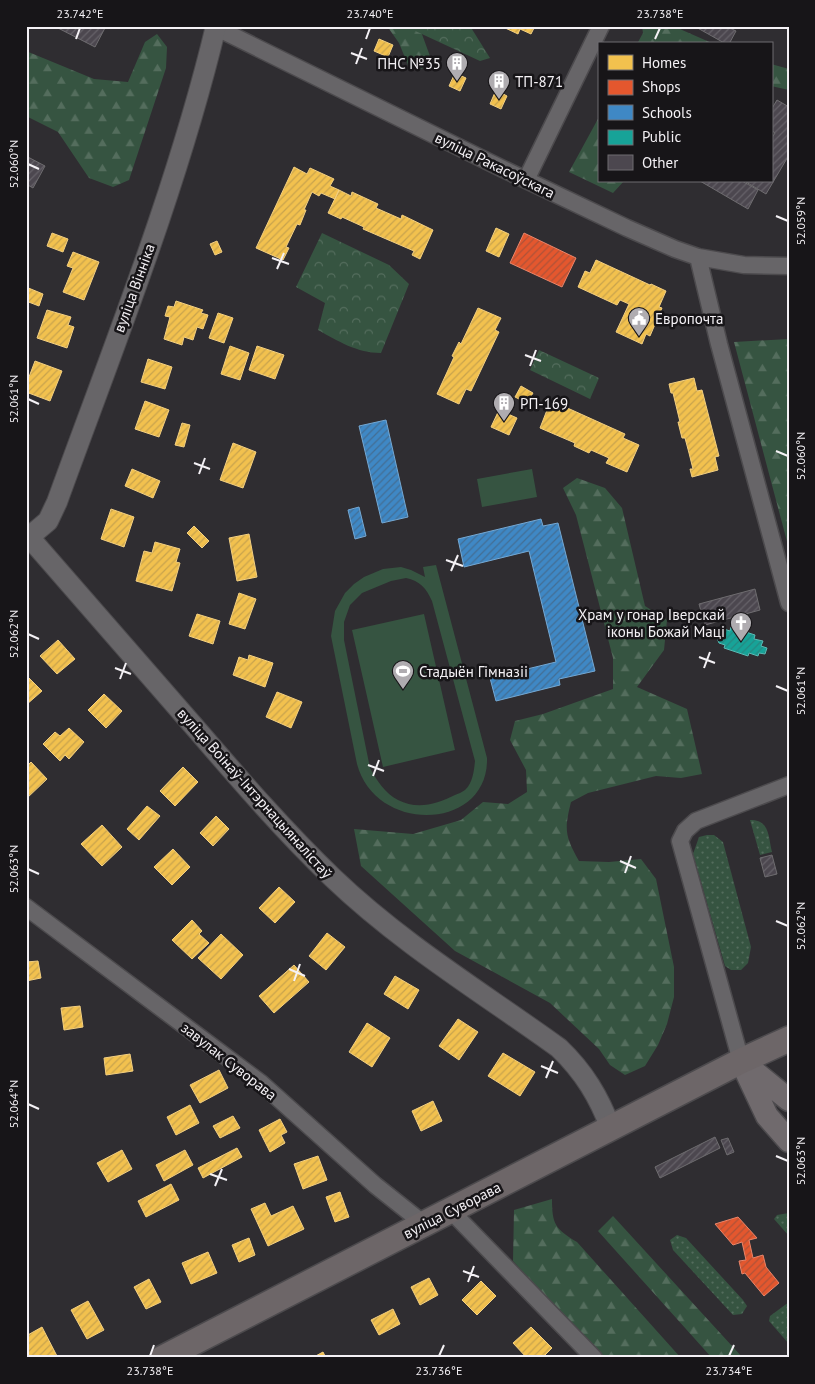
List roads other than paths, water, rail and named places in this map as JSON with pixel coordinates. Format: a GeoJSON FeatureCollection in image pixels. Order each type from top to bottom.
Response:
{"type":"FeatureCollection","features":[{"type":"Feature","properties":{"kind":"main road","name":"вуліца Суворава"},"geometry":{"type":"LineString","coordinates":[[164,1358],[741,1061],[789,1039]]}},
{"type":"Feature","properties":{"kind":"main road"},"geometry":{"type":"LineString","coordinates":[[741,1061],[789,1100]]}},
{"type":"Feature","properties":{"kind":"main road"},"geometry":{"type":"LineString","coordinates":[[741,1061],[767,1116],[789,1141]]}},
{"type":"Feature","properties":{"kind":"street"},"geometry":{"type":"LineString","coordinates":[[526,180],[601,26]]}},
{"type":"Feature","properties":{"kind":"street","name":"вуліца Ракасоўскага"},"geometry":{"type":"LineString","coordinates":[[215,27],[526,180],[675,249],[698,256],[744,265],[789,266]]}},
{"type":"Feature","properties":{"kind":"street","name":"вуліца Вінніка"},"geometry":{"type":"LineString","coordinates":[[28,536],[48,522],[64,483],[152,241],[185,138],[215,27]]}},
{"type":"Feature","properties":{"kind":"street"},"geometry":{"type":"LineString","coordinates":[[698,256],[719,344],[789,603]]}},
{"type":"Feature","properties":{"kind":"street","name":"вуліца Воінаў-Інтэрнацыяналістаў"},"geometry":{"type":"LineString","coordinates":[[28,536],[287,832],[333,878],[394,932],[559,1048],[588,1081],[611,1129]]}},
{"type":"Feature","properties":{"kind":"street"},"geometry":{"type":"LineString","coordinates":[[741,1061],[680,841],[685,831],[696,821],[789,785]]}},
{"type":"Feature","properties":{"kind":"street","name":"завулак Суворава"},"geometry":{"type":"LineString","coordinates":[[26,906],[261,1083],[376,1185],[424,1224]]}},
{"type":"Feature","properties":{"kind":"street"},"geometry":{"type":"LineString","coordinates":[[451,1211],[594,1358]]}},
{"type":"Feature","properties":{"kind":"place","name":"ПНС №35"},"geometry":{"type":"Point","coordinates":[457,82]}},
{"type":"Feature","properties":{"kind":"place","name":"ТП-871"},"geometry":{"type":"Point","coordinates":[499,100]}},
{"type":"Feature","properties":{"kind":"place","name":"Европочта"},"geometry":{"type":"Point","coordinates":[639,337]}},
{"type":"Feature","properties":{"kind":"place","name":"РП-169"},"geometry":{"type":"Point","coordinates":[504,422]}},
{"type":"Feature","properties":{"kind":"place","name":"Храм у гонар Іверскай іконы Божай Маці"},"geometry":{"type":"Point","coordinates":[741,642]}},
{"type":"Feature","properties":{"kind":"place","name":"Стадыён Гімназіі"},"geometry":{"type":"Point","coordinates":[403,690]}}]}
